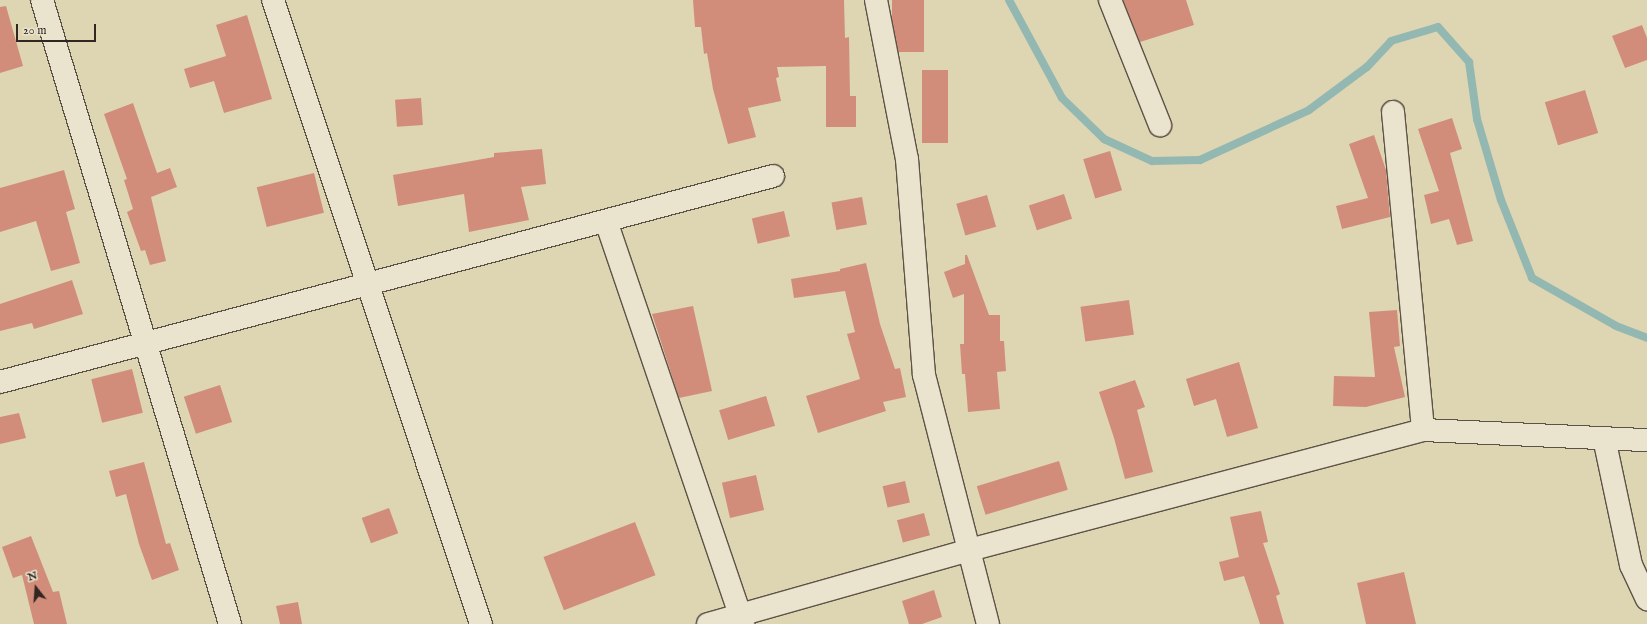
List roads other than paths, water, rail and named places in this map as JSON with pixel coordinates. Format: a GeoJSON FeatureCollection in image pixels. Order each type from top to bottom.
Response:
{"type":"FeatureCollection","features":[{"type":"Feature","properties":{"kind":"street"},"geometry":{"type":"LineString","coordinates":[[42,0],[230,624]]}},
{"type":"Feature","properties":{"kind":"street"},"geometry":{"type":"LineString","coordinates":[[273,0],[481,624]]}},
{"type":"Feature","properties":{"kind":"street"},"geometry":{"type":"LineString","coordinates":[[876,0],[907,159],[924,375],[988,624]]}},
{"type":"Feature","properties":{"kind":"street"},"geometry":{"type":"LineString","coordinates":[[1110,0],[1160,125]]}},
{"type":"Feature","properties":{"kind":"street"},"geometry":{"type":"LineString","coordinates":[[1394,112],[1423,430]]}},
{"type":"Feature","properties":{"kind":"street"},"geometry":{"type":"LineString","coordinates":[[0,382],[773,176]]}},
{"type":"Feature","properties":{"kind":"street"},"geometry":{"type":"LineString","coordinates":[[606,221],[741,620]]}},
{"type":"Feature","properties":{"kind":"street"},"geometry":{"type":"LineString","coordinates":[[708,624],[741,620],[969,550],[1423,430],[1647,440]]}},
{"type":"Feature","properties":{"kind":"street"},"geometry":{"type":"LineString","coordinates":[[1604,438],[1631,565],[1647,600]]}},
{"type":"Feature","properties":{"kind":"waterway"},"geometry":{"type":"LineString","coordinates":[[1009,0],[1062,98],[1104,139],[1152,161],[1200,160],[1309,110],[1367,67],[1391,41],[1438,27],[1469,62],[1477,119],[1501,200],[1532,278],[1616,326],[1647,338]]}}]}
